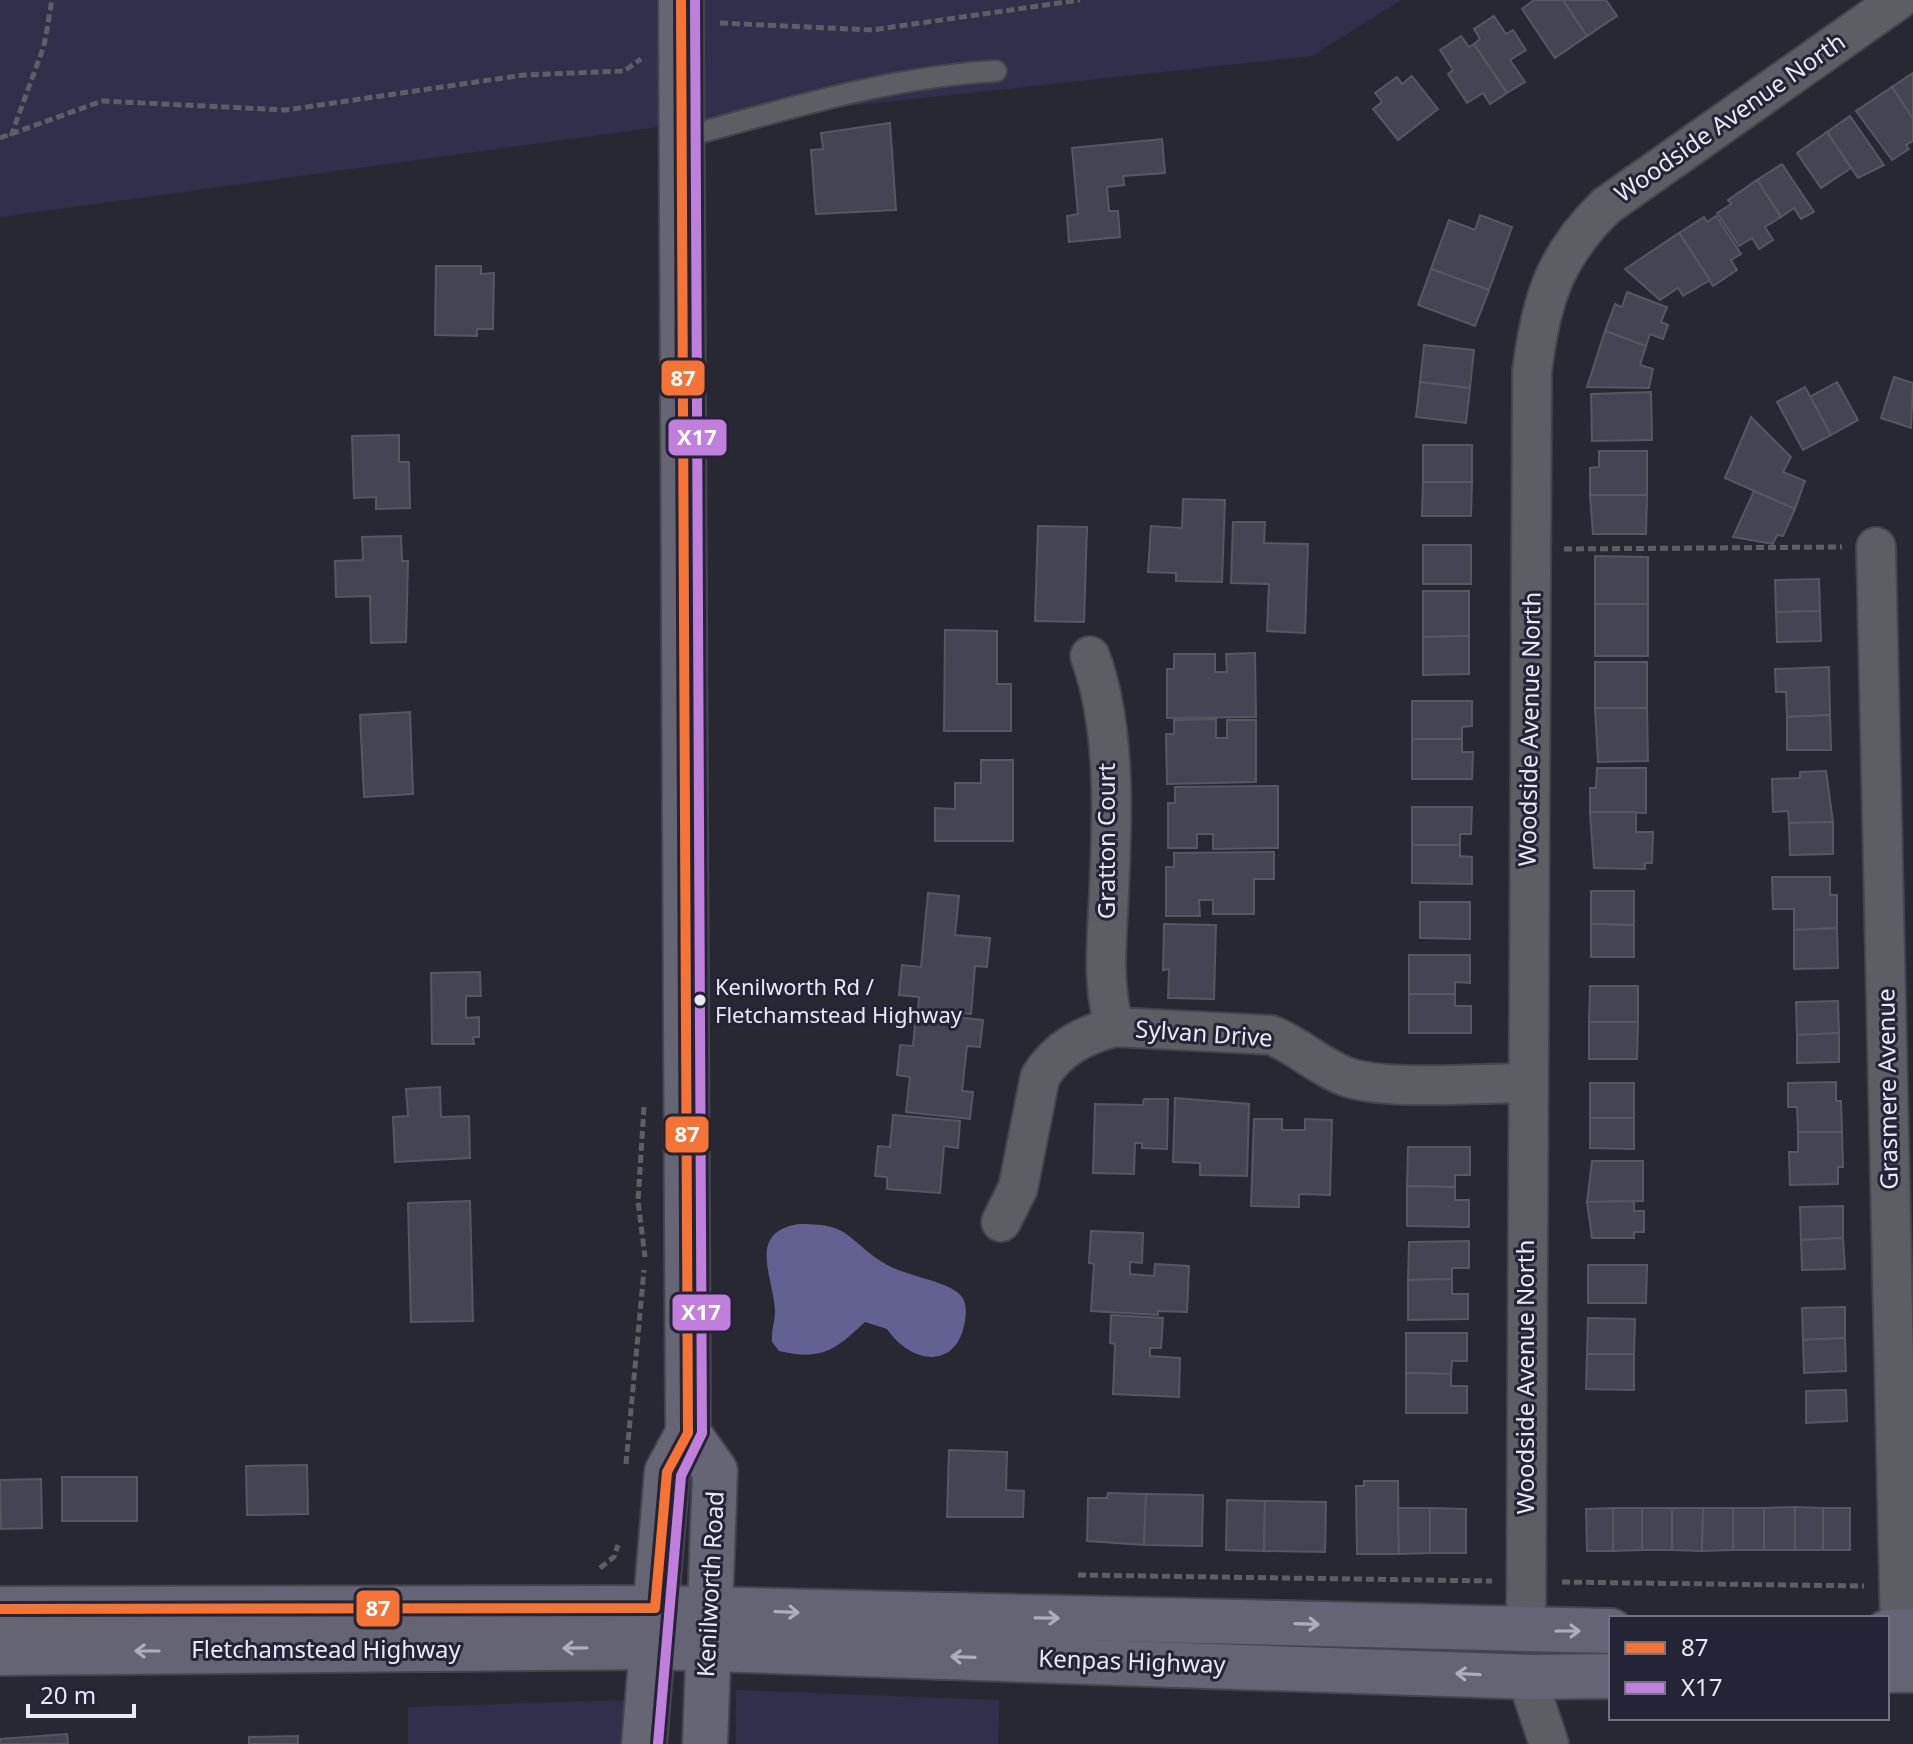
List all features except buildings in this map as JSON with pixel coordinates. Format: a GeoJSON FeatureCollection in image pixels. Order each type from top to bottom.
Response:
{"type":"FeatureCollection","features":[{"type":"Feature","properties":{"kind":"highway","name":"Fletchamstead Highway"},"geometry":{"type":"LineString","coordinates":[[0,1609],[654,1628]]}},
{"type":"Feature","properties":{"kind":"highway","name":"Fletchamstead Highway"},"geometry":{"type":"LineString","coordinates":[[0,1653],[654,1628]]}},
{"type":"Feature","properties":{"kind":"highway","name":"Kenpas Highway"},"geometry":{"type":"LineString","coordinates":[[654,1628],[1609,1631]]}},
{"type":"Feature","properties":{"kind":"highway","name":"Kenpas Highway"},"geometry":{"type":"LineString","coordinates":[[708,1629],[1532,1677],[1609,1676]]}},
{"type":"Feature","properties":{"kind":"main road","name":"Kenilworth Road"},"geometry":{"type":"LineString","coordinates":[[644,1744],[667,1472],[688,1433],[681,14]]}},
{"type":"Feature","properties":{"kind":"main road","name":"Kenilworth Road"},"geometry":{"type":"LineString","coordinates":[[688,1433],[715,1471],[705,1744]]}},
{"type":"Feature","properties":{"kind":"street","name":"Woodside Avenue North"},"geometry":{"type":"LineString","coordinates":[[1526,1631],[1526,1083],[1532,371],[1538,321],[1546,293],[1570,246],[1628,187],[1898,0]]}},
{"type":"Feature","properties":{"kind":"street","name":"Grasmere Avenue"},"geometry":{"type":"LineString","coordinates":[[1876,547],[1900,1647]]}},
{"type":"Feature","properties":{"kind":"street","name":"Gratton Court"},"geometry":{"type":"LineString","coordinates":[[1090,656],[1105,706],[1110,831],[1103,966],[1114,1027]]}},
{"type":"Feature","properties":{"kind":"street","name":"Sylvan Drive"},"geometry":{"type":"LineString","coordinates":[[1001,1222],[1018,1188],[1040,1077],[1050,1061],[1066,1047],[1091,1033],[1114,1027],[1271,1035],[1288,1042],[1328,1069],[1361,1081],[1526,1083]]}},
{"type":"Feature","properties":{"kind":"street"},"geometry":{"type":"LineString","coordinates":[[1532,1677],[1533,1696],[1549,1744]]}},
{"type":"Feature","properties":{"kind":"lane"},"geometry":{"type":"LineString","coordinates":[[680,138],[797,104],[954,74],[996,71]]}},
{"type":"Feature","properties":{"kind":"path"},"geometry":{"type":"LineString","coordinates":[[11,136],[44,46],[52,0]]}},
{"type":"Feature","properties":{"kind":"path"},"geometry":{"type":"LineString","coordinates":[[0,138],[102,101],[286,110],[524,75],[624,71],[681,14],[733,21],[872,30],[1080,0]]}},
{"type":"Feature","properties":{"kind":"path"},"geometry":{"type":"LineString","coordinates":[[1531,549],[1876,547]]}},
{"type":"Feature","properties":{"kind":"path"},"geometry":{"type":"LineString","coordinates":[[1071,1575],[1899,1587]]}},
{"type":"Feature","properties":{"kind":"shaded area"},"geometry":{"type":"Polygon","coordinates":[[[0,0],[1401,0],[1312,56],[680,124],[0,217],[0,0]]]}},
{"type":"Feature","properties":{"kind":"shaded area"},"geometry":{"type":"Polygon","coordinates":[[[798,1224],[815,1224],[838,1230],[892,1268],[956,1291],[964,1300],[966,1315],[960,1337],[953,1348],[943,1355],[920,1355],[908,1350],[887,1329],[865,1322],[827,1351],[806,1355],[779,1351],[772,1342],[775,1311],[768,1270],[768,1246],[773,1236],[782,1229],[798,1224]]]}},
{"type":"Feature","properties":{"kind":"shaded area"},"geometry":{"type":"Polygon","coordinates":[[[736,1690],[999,1700],[998,1744],[736,1744],[736,1690]]]}},
{"type":"Feature","properties":{"kind":"shaded area"},"geometry":{"type":"Polygon","coordinates":[[[626,1700],[626,1744],[408,1744],[408,1707],[626,1700]]]}},
{"type":"Feature","properties":{"kind":"transit line","name":"87"},"geometry":{"type":"LineString","coordinates":[[0,1609],[655,1608],[667,1472],[688,1433],[681,0]]}},
{"type":"Feature","properties":{"kind":"transit line","name":"X17"},"geometry":{"type":"LineString","coordinates":[[658,1744],[681,1476],[702,1433],[695,0]]}},
{"type":"Feature","properties":{"kind":"place","name":"Kenilworth Rd / Fletchamstead Highway"},"geometry":{"type":"Point","coordinates":[700,1000]}}]}
